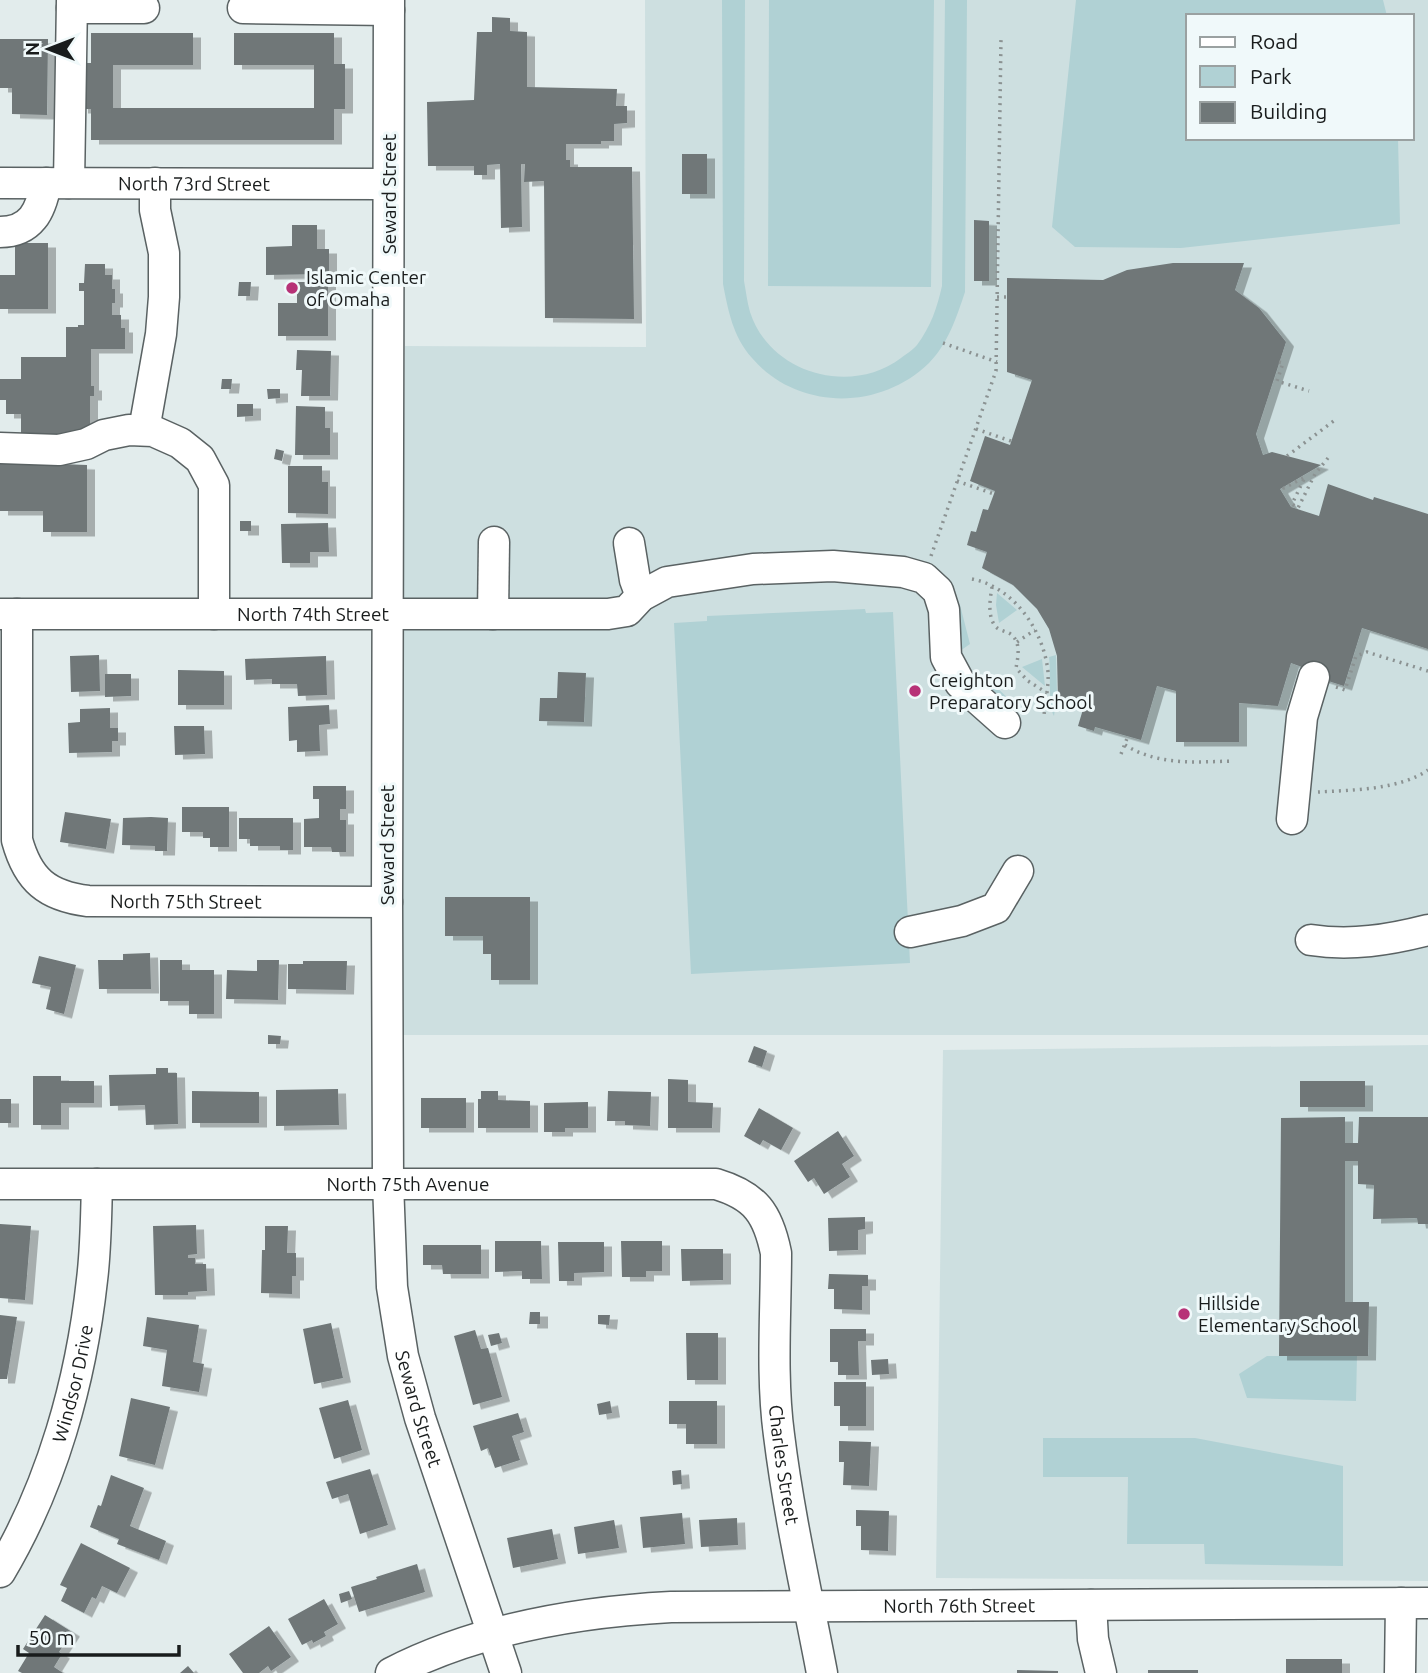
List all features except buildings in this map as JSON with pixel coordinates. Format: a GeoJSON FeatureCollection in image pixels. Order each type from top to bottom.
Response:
{"type":"FeatureCollection","features":[{"type":"Feature","properties":{"kind":"street"},"geometry":{"type":"LineString","coordinates":[[0,232],[26,227],[57,183],[72,4],[144,8]]}},
{"type":"Feature","properties":{"kind":"street"},"geometry":{"type":"LineString","coordinates":[[243,8],[389,5]]}},
{"type":"Feature","properties":{"kind":"street","name":"Seward Street"},"geometry":{"type":"LineString","coordinates":[[389,5],[387,902],[388,1184],[392,1287],[403,1356],[421,1418],[506,1673]]}},
{"type":"Feature","properties":{"kind":"street","name":"North 73rd Street"},"geometry":{"type":"LineString","coordinates":[[0,183],[388,184]]}},
{"type":"Feature","properties":{"kind":"street"},"geometry":{"type":"LineString","coordinates":[[144,430],[161,334],[164,297],[164,253],[155,210],[155,183]]}},
{"type":"Feature","properties":{"kind":"street"},"geometry":{"type":"LineString","coordinates":[[0,448],[59,450],[129,430],[153,431],[180,443],[200,459],[214,485],[214,614]]}},
{"type":"Feature","properties":{"kind":"street"},"geometry":{"type":"LineString","coordinates":[[493,614],[494,542]]}},
{"type":"Feature","properties":{"kind":"street"},"geometry":{"type":"LineString","coordinates":[[629,543],[635,580],[634,603]]}},
{"type":"Feature","properties":{"kind":"street"},"geometry":{"type":"LineString","coordinates":[[634,603],[667,582],[753,569],[832,566],[903,572],[924,578],[938,591],[944,610],[946,657],[960,682],[1005,723]]}},
{"type":"Feature","properties":{"kind":"street","name":"North 74th Street"},"geometry":{"type":"LineString","coordinates":[[9,614],[608,614],[634,603]]}},
{"type":"Feature","properties":{"kind":"street","name":"North 75th Street"},"geometry":{"type":"LineString","coordinates":[[9,614],[15,637],[17,840],[22,859],[39,882],[71,899],[88,901],[387,902]]}},
{"type":"Feature","properties":{"kind":"street"},"geometry":{"type":"LineString","coordinates":[[1292,819],[1302,717],[1313,682]]}},
{"type":"Feature","properties":{"kind":"street"},"geometry":{"type":"LineString","coordinates":[[910,932],[962,921],[996,908],[1018,871]]}},
{"type":"Feature","properties":{"kind":"street"},"geometry":{"type":"LineString","coordinates":[[1311,940],[1388,940],[1428,930]]}},
{"type":"Feature","properties":{"kind":"street","name":"North 75th Avenue"},"geometry":{"type":"LineString","coordinates":[[0,1184],[716,1184],[744,1195],[760,1209],[771,1227],[776,1253]]}},
{"type":"Feature","properties":{"kind":"street","name":"Windsor Drive"},"geometry":{"type":"LineString","coordinates":[[0,1572],[41,1489],[66,1415],[84,1343],[93,1278],[97,1184]]}},
{"type":"Feature","properties":{"kind":"street","name":"Charles Street"},"geometry":{"type":"LineString","coordinates":[[776,1253],[778,1433],[801,1576],[822,1673]]}},
{"type":"Feature","properties":{"kind":"street"},"geometry":{"type":"LineString","coordinates":[[1400,1673],[1414,1603]]}},
{"type":"Feature","properties":{"kind":"street","name":"North 76th Street"},"geometry":{"type":"LineString","coordinates":[[391,1673],[465,1642],[493,1634],[527,1625],[629,1609],[1414,1603]]}},
{"type":"Feature","properties":{"kind":"street"},"geometry":{"type":"LineString","coordinates":[[1091,1605],[1093,1639],[1101,1673]]}},
{"type":"Feature","properties":{"kind":"path"},"geometry":{"type":"LineString","coordinates":[[927,568],[996,370],[1000,39]]}},
{"type":"Feature","properties":{"kind":"path"},"geometry":{"type":"LineString","coordinates":[[997,297],[1007,297]]}},
{"type":"Feature","properties":{"kind":"path"},"geometry":{"type":"LineString","coordinates":[[943,343],[997,362]]}},
{"type":"Feature","properties":{"kind":"path"},"geometry":{"type":"LineString","coordinates":[[1279,362],[1283,363],[1277,381],[1309,391]]}},
{"type":"Feature","properties":{"kind":"path"},"geometry":{"type":"LineString","coordinates":[[1287,456],[1335,420]]}},
{"type":"Feature","properties":{"kind":"path"},"geometry":{"type":"LineString","coordinates":[[976,429],[989,436],[1011,441]]}},
{"type":"Feature","properties":{"kind":"path"},"geometry":{"type":"LineString","coordinates":[[1283,487],[1306,477],[1292,504],[1298,508],[1315,474],[1328,458]]}},
{"type":"Feature","properties":{"kind":"path"},"geometry":{"type":"LineString","coordinates":[[957,481],[994,494]]}},
{"type":"Feature","properties":{"kind":"path"},"geometry":{"type":"LineString","coordinates":[[972,579],[1013,600],[1035,630],[1046,657],[1049,680],[1044,716]]}},
{"type":"Feature","properties":{"kind":"path"},"geometry":{"type":"LineString","coordinates":[[992,587],[990,609],[994,625],[998,630],[1012,635],[1017,642],[1019,651],[1016,668],[1028,681],[1047,693]]}},
{"type":"Feature","properties":{"kind":"path"},"geometry":{"type":"LineString","coordinates":[[1017,642],[1035,630]]}},
{"type":"Feature","properties":{"kind":"path"},"geometry":{"type":"LineString","coordinates":[[1313,682],[1325,691],[1330,685],[1345,690],[1356,656],[1367,652],[1428,671]]}},
{"type":"Feature","properties":{"kind":"path"},"geometry":{"type":"LineString","coordinates":[[1121,754],[1128,736]]}},
{"type":"Feature","properties":{"kind":"path"},"geometry":{"type":"LineString","coordinates":[[1125,745],[1157,760],[1233,761]]}},
{"type":"Feature","properties":{"kind":"path"},"geometry":{"type":"LineString","coordinates":[[1315,792],[1391,783],[1420,776],[1428,770]]}},
{"type":"Feature","properties":{"kind":"shaded area","name":"Creighton Preparatory School"},"geometry":{"type":"Polygon","coordinates":[[[645,0],[1428,0],[1428,1035],[399,1035],[405,346],[646,347],[645,0]]]}},
{"type":"Feature","properties":{"kind":"shaded area","name":"Hillside Elementary School"},"geometry":{"type":"Polygon","coordinates":[[[1428,1045],[1428,1581],[936,1578],[943,1050],[1428,1045]]]}},
{"type":"Feature","properties":{"kind":"green space"},"geometry":{"type":"Polygon","coordinates":[[[722,0],[745,0],[744,281],[750,312],[760,333],[775,351],[793,364],[814,372],[859,376],[881,369],[917,345],[936,309],[942,286],[945,0],[967,0],[965,292],[951,329],[936,355],[909,379],[887,390],[839,398],[815,396],[792,388],[771,375],[752,358],[736,332],[723,284],[722,0]]]}},
{"type":"Feature","properties":{"kind":"green space"},"geometry":{"type":"Polygon","coordinates":[[[769,0],[934,0],[931,287],[768,286],[769,0]]]}},
{"type":"Feature","properties":{"kind":"green space"},"geometry":{"type":"Polygon","coordinates":[[[1076,0],[1383,0],[1386,14],[1186,14],[1186,140],[1398,140],[1400,224],[1181,248],[1075,247],[1052,227],[1076,0]]]}},
{"type":"Feature","properties":{"kind":"green space"},"geometry":{"type":"Polygon","coordinates":[[[997,593],[1017,610],[999,623],[996,605],[997,593]]]}},
{"type":"Feature","properties":{"kind":"green space"},"geometry":{"type":"Polygon","coordinates":[[[953,605],[960,605],[970,644],[957,653],[953,605]]]}},
{"type":"Feature","properties":{"kind":"green space"},"geometry":{"type":"Polygon","coordinates":[[[865,609],[866,613],[893,612],[910,963],[691,974],[674,623],[707,621],[707,616],[865,609]]]}},
{"type":"Feature","properties":{"kind":"green space"},"geometry":{"type":"Polygon","coordinates":[[[1056,655],[1057,694],[1054,716],[1050,697],[1049,657],[1056,655]]]}},
{"type":"Feature","properties":{"kind":"green space"},"geometry":{"type":"Polygon","coordinates":[[[1042,659],[1045,686],[1022,667],[1042,659]]]}},
{"type":"Feature","properties":{"kind":"green space"},"geometry":{"type":"Polygon","coordinates":[[[987,678],[1016,706],[1009,713],[973,683],[987,678]]]}},
{"type":"Feature","properties":{"kind":"green space"},"geometry":{"type":"Polygon","coordinates":[[[1267,1356],[1357,1356],[1356,1401],[1247,1398],[1239,1374],[1267,1356]]]}},
{"type":"Feature","properties":{"kind":"green space"},"geometry":{"type":"Polygon","coordinates":[[[1043,1438],[1195,1438],[1343,1466],[1343,1566],[1205,1564],[1204,1544],[1127,1544],[1128,1477],[1043,1477],[1043,1438]]]}},
{"type":"Feature","properties":{"kind":"place","name":"Islamic Center of Omaha"},"geometry":{"type":"Point","coordinates":[292,288]}},
{"type":"Feature","properties":{"kind":"place","name":"Creighton Preparatory School"},"geometry":{"type":"Point","coordinates":[915,691]}},
{"type":"Feature","properties":{"kind":"place","name":"Hillside Elementary School"},"geometry":{"type":"Point","coordinates":[1184,1314]}}]}
